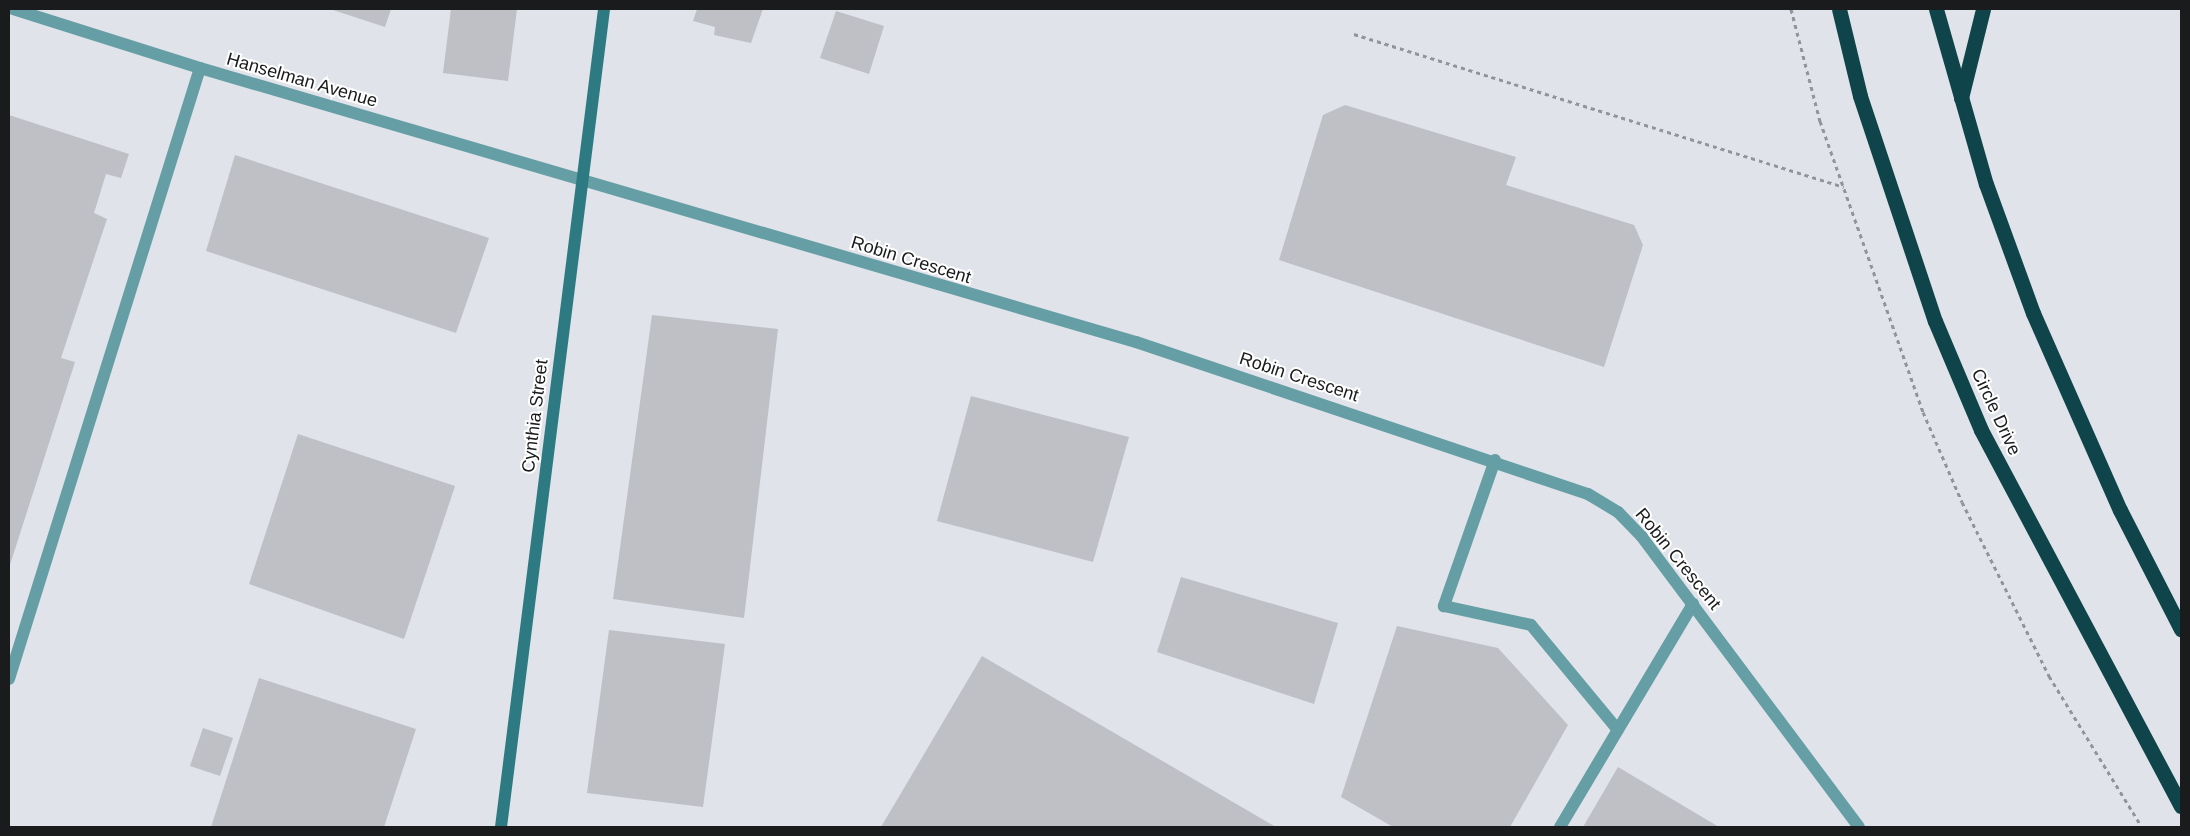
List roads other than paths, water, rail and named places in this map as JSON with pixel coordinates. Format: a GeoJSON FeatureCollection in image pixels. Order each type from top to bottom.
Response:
{"type":"FeatureCollection","features":[{"type":"Feature","properties":{"kind":"highway","name":"Circle Drive"},"geometry":{"type":"LineString","coordinates":[[1839,9],[1860,96],[1935,321],[1981,430],[2181,806]]}},
{"type":"Feature","properties":{"kind":"highway"},"geometry":{"type":"LineString","coordinates":[[1936,9],[1961,102],[2033,313],[2120,510],[2181,629]]}},
{"type":"Feature","properties":{"kind":"highway"},"geometry":{"type":"LineString","coordinates":[[1961,102],[1983,9]]}},
{"type":"Feature","properties":{"kind":"street","name":"Hanselman Avenue"},"geometry":{"type":"LineString","coordinates":[[12,9],[200,68],[582,180]]}},
{"type":"Feature","properties":{"kind":"street","name":"Cynthia Street"},"geometry":{"type":"LineString","coordinates":[[501,827],[604,9]]}},
{"type":"Feature","properties":{"kind":"street"},"geometry":{"type":"LineString","coordinates":[[9,680],[200,68]]}},
{"type":"Feature","properties":{"kind":"street","name":"Robin Crescent"},"geometry":{"type":"LineString","coordinates":[[582,180],[1136,342],[1566,484],[1618,512],[1642,537],[1859,827]]}},
{"type":"Feature","properties":{"kind":"street"},"geometry":{"type":"LineString","coordinates":[[1495,460],[1444,606],[1531,625],[1618,730]]}},
{"type":"Feature","properties":{"kind":"street"},"geometry":{"type":"LineString","coordinates":[[1560,827],[1693,604]]}}]}
